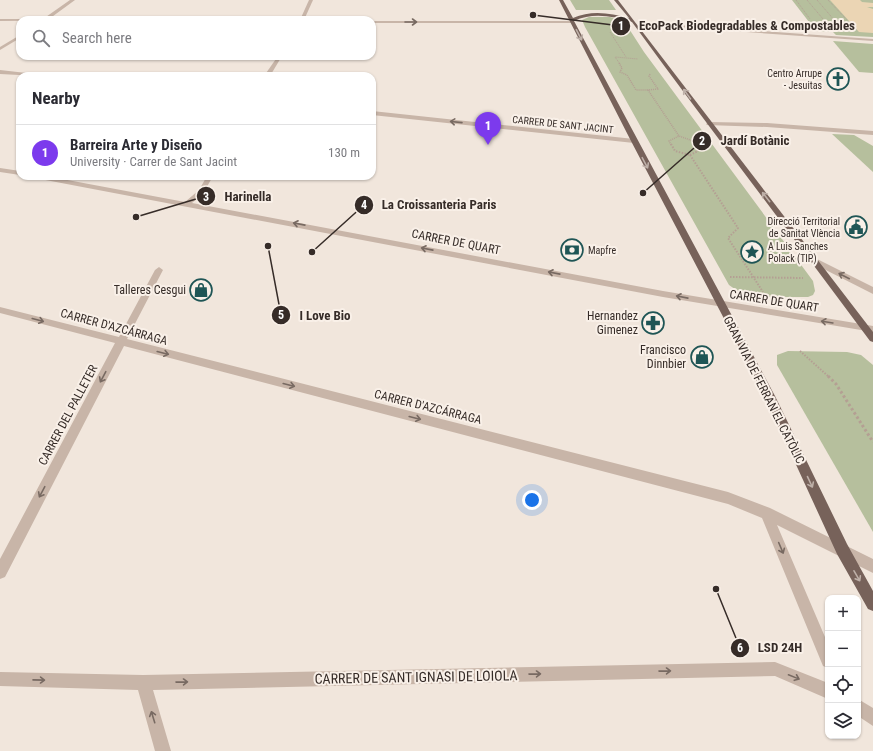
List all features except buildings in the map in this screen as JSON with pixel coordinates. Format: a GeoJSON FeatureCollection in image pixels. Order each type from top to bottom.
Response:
{"type":"FeatureCollection","features":[{"type":"Feature","properties":{"kind":"main road","name":"GRAN VIA DE FERRAN EL CATÒLIC"},"geometry":{"type":"LineString","coordinates":[[561,0],[720,304],[770,396],[842,549],[873,604]]}},
{"type":"Feature","properties":{"kind":"main road"},"geometry":{"type":"LineString","coordinates":[[616,0],[709,124],[869,328],[873,339]]}},
{"type":"Feature","properties":{"kind":"main road"},"geometry":{"type":"LineString","coordinates":[[572,21],[585,15],[599,15],[615,16],[633,21]]}},
{"type":"Feature","properties":{"kind":"street"},"geometry":{"type":"LineString","coordinates":[[51,16],[73,0]]}},
{"type":"Feature","properties":{"kind":"street"},"geometry":{"type":"LineString","coordinates":[[304,16],[312,0]]}},
{"type":"Feature","properties":{"kind":"street"},"geometry":{"type":"LineString","coordinates":[[0,20],[16,20]]}},
{"type":"Feature","properties":{"kind":"street"},"geometry":{"type":"LineString","coordinates":[[376,22],[572,21]]}},
{"type":"Feature","properties":{"kind":"street"},"geometry":{"type":"LineString","coordinates":[[649,24],[873,40]]}},
{"type":"Feature","properties":{"kind":"street"},"geometry":{"type":"LineString","coordinates":[[0,49],[16,39]]}},
{"type":"Feature","properties":{"kind":"street"},"geometry":{"type":"LineString","coordinates":[[270,72],[278,60]]}},
{"type":"Feature","properties":{"kind":"street"},"geometry":{"type":"LineString","coordinates":[[0,72],[16,74]]}},
{"type":"Feature","properties":{"kind":"street","name":"CARRER DE SANT JACINT"},"geometry":{"type":"LineString","coordinates":[[376,113],[634,141]]}},
{"type":"Feature","properties":{"kind":"street"},"geometry":{"type":"LineString","coordinates":[[709,124],[767,125],[873,132]]}},
{"type":"Feature","properties":{"kind":"street"},"geometry":{"type":"LineString","coordinates":[[0,170],[16,172]]}},
{"type":"Feature","properties":{"kind":"street","name":"CARRER DE QUART"},"geometry":{"type":"LineString","coordinates":[[58,180],[188,203],[720,304],[869,328]]}},
{"type":"Feature","properties":{"kind":"street"},"geometry":{"type":"LineString","coordinates":[[188,203],[202,191],[208,180]]}},
{"type":"Feature","properties":{"kind":"street"},"geometry":{"type":"LineString","coordinates":[[815,261],[873,291]]}},
{"type":"Feature","properties":{"kind":"street","name":"CARRER DEL PALLETER"},"geometry":{"type":"LineString","coordinates":[[0,572],[159,270]]}},
{"type":"Feature","properties":{"kind":"street","name":"CARRER D'AZCÁRRAGA"},"geometry":{"type":"LineString","coordinates":[[0,310],[728,498],[766,512],[842,549]]}},
{"type":"Feature","properties":{"kind":"street"},"geometry":{"type":"LineString","coordinates":[[766,512],[825,654]]}},
{"type":"Feature","properties":{"kind":"street"},"geometry":{"type":"LineString","coordinates":[[842,549],[873,566]]}},
{"type":"Feature","properties":{"kind":"street","name":"CARRER DE SANT IGNASI DE LOIOLA"},"geometry":{"type":"LineString","coordinates":[[0,679],[143,683],[775,669],[825,690]]}},
{"type":"Feature","properties":{"kind":"street"},"geometry":{"type":"LineString","coordinates":[[143,683],[163,751]]}},
{"type":"Feature","properties":{"kind":"street"},"geometry":{"type":"LineString","coordinates":[[861,709],[873,718]]}},
{"type":"Feature","properties":{"kind":"path"},"geometry":{"type":"LineString","coordinates":[[817,0],[836,23]]}},
{"type":"Feature","properties":{"kind":"path"},"geometry":{"type":"LineString","coordinates":[[828,0],[851,24]]}},
{"type":"Feature","properties":{"kind":"path"},"geometry":{"type":"LineString","coordinates":[[640,63],[636,58],[615,57],[622,68],[620,72],[627,75],[636,90],[658,89],[649,76],[650,71]]}},
{"type":"Feature","properties":{"kind":"path"},"geometry":{"type":"LineString","coordinates":[[648,90],[679,136],[692,141],[698,151],[690,155],[675,151],[669,141],[679,136]]}},
{"type":"Feature","properties":{"kind":"path"},"geometry":{"type":"LineString","coordinates":[[690,155],[738,228],[728,238],[766,297]]}},
{"type":"Feature","properties":{"kind":"path"},"geometry":{"type":"LineString","coordinates":[[724,277],[804,278]]}},
{"type":"Feature","properties":{"kind":"path"},"geometry":{"type":"LineString","coordinates":[[800,351],[836,384],[873,442]]}},
{"type":"Feature","properties":{"kind":"green space"},"geometry":{"type":"Polygon","coordinates":[[[570,0],[609,0],[616,10],[576,10],[570,0]]]}},
{"type":"Feature","properties":{"kind":"green space"},"geometry":{"type":"Polygon","coordinates":[[[792,0],[873,0],[873,37],[836,35],[833,32],[816,31],[792,0]]]}},
{"type":"Feature","properties":{"kind":"green space"},"geometry":{"type":"Polygon","coordinates":[[[589,17],[610,17],[624,21],[644,52],[813,281],[815,291],[813,295],[808,297],[751,297],[739,292],[729,285],[585,27],[582,20],[589,17]]]}},
{"type":"Feature","properties":{"kind":"green space"},"geometry":{"type":"Polygon","coordinates":[[[833,41],[873,44],[873,73],[859,72],[833,41]]]}},
{"type":"Feature","properties":{"kind":"green space"},"geometry":{"type":"Polygon","coordinates":[[[832,134],[854,135],[873,146],[873,172],[832,134]]]}},
{"type":"Feature","properties":{"kind":"green space"},"geometry":{"type":"Polygon","coordinates":[[[788,351],[847,352],[861,355],[873,365],[873,532],[777,365],[777,355],[788,351]]]}},
{"type":"Feature","properties":{"kind":"sand"},"geometry":{"type":"Polygon","coordinates":[[[830,0],[860,0],[862,2],[873,3],[873,7],[867,7],[873,9],[873,33],[859,32],[830,0]]]}},
{"type":"Feature","properties":{"kind":"place","name":"EcoPack Biodegradables & Compostables"},"geometry":{"type":"Point","coordinates":[533,15]}},
{"type":"Feature","properties":{"kind":"place","name":"Centro Arrupe - Jesuitas"},"geometry":{"type":"Point","coordinates":[838,79]}},
{"type":"Feature","properties":{"kind":"place","name":"Barreira Arte y Diseño"},"geometry":{"type":"Point","coordinates":[488,145]}},
{"type":"Feature","properties":{"kind":"place","name":"Jardí Botànic"},"geometry":{"type":"Point","coordinates":[643,193]}},
{"type":"Feature","properties":{"kind":"place","name":"Harinella"},"geometry":{"type":"Point","coordinates":[136,217]}},
{"type":"Feature","properties":{"kind":"place","name":"Direcció Territorial de Sanitat Vlència"},"geometry":{"type":"Point","coordinates":[856,227]}},
{"type":"Feature","properties":{"kind":"place","name":"I Love Bio"},"geometry":{"type":"Point","coordinates":[268,246]}},
{"type":"Feature","properties":{"kind":"place","name":"Mapfre"},"geometry":{"type":"Point","coordinates":[572,250]}},
{"type":"Feature","properties":{"kind":"place","name":"La Croissanteria Paris"},"geometry":{"type":"Point","coordinates":[312,252]}},
{"type":"Feature","properties":{"kind":"place","name":"A Luis Sanches Polack (TIP)"},"geometry":{"type":"Point","coordinates":[752,252]}},
{"type":"Feature","properties":{"kind":"place","name":"Talleres Cesgui"},"geometry":{"type":"Point","coordinates":[201,290]}},
{"type":"Feature","properties":{"kind":"place","name":"Hernandez Gimenez"},"geometry":{"type":"Point","coordinates":[653,323]}},
{"type":"Feature","properties":{"kind":"place","name":"Francisco Dinnbier"},"geometry":{"type":"Point","coordinates":[702,357]}},
{"type":"Feature","properties":{"kind":"place","name":"LSD 24H"},"geometry":{"type":"Point","coordinates":[716,589]}}]}
